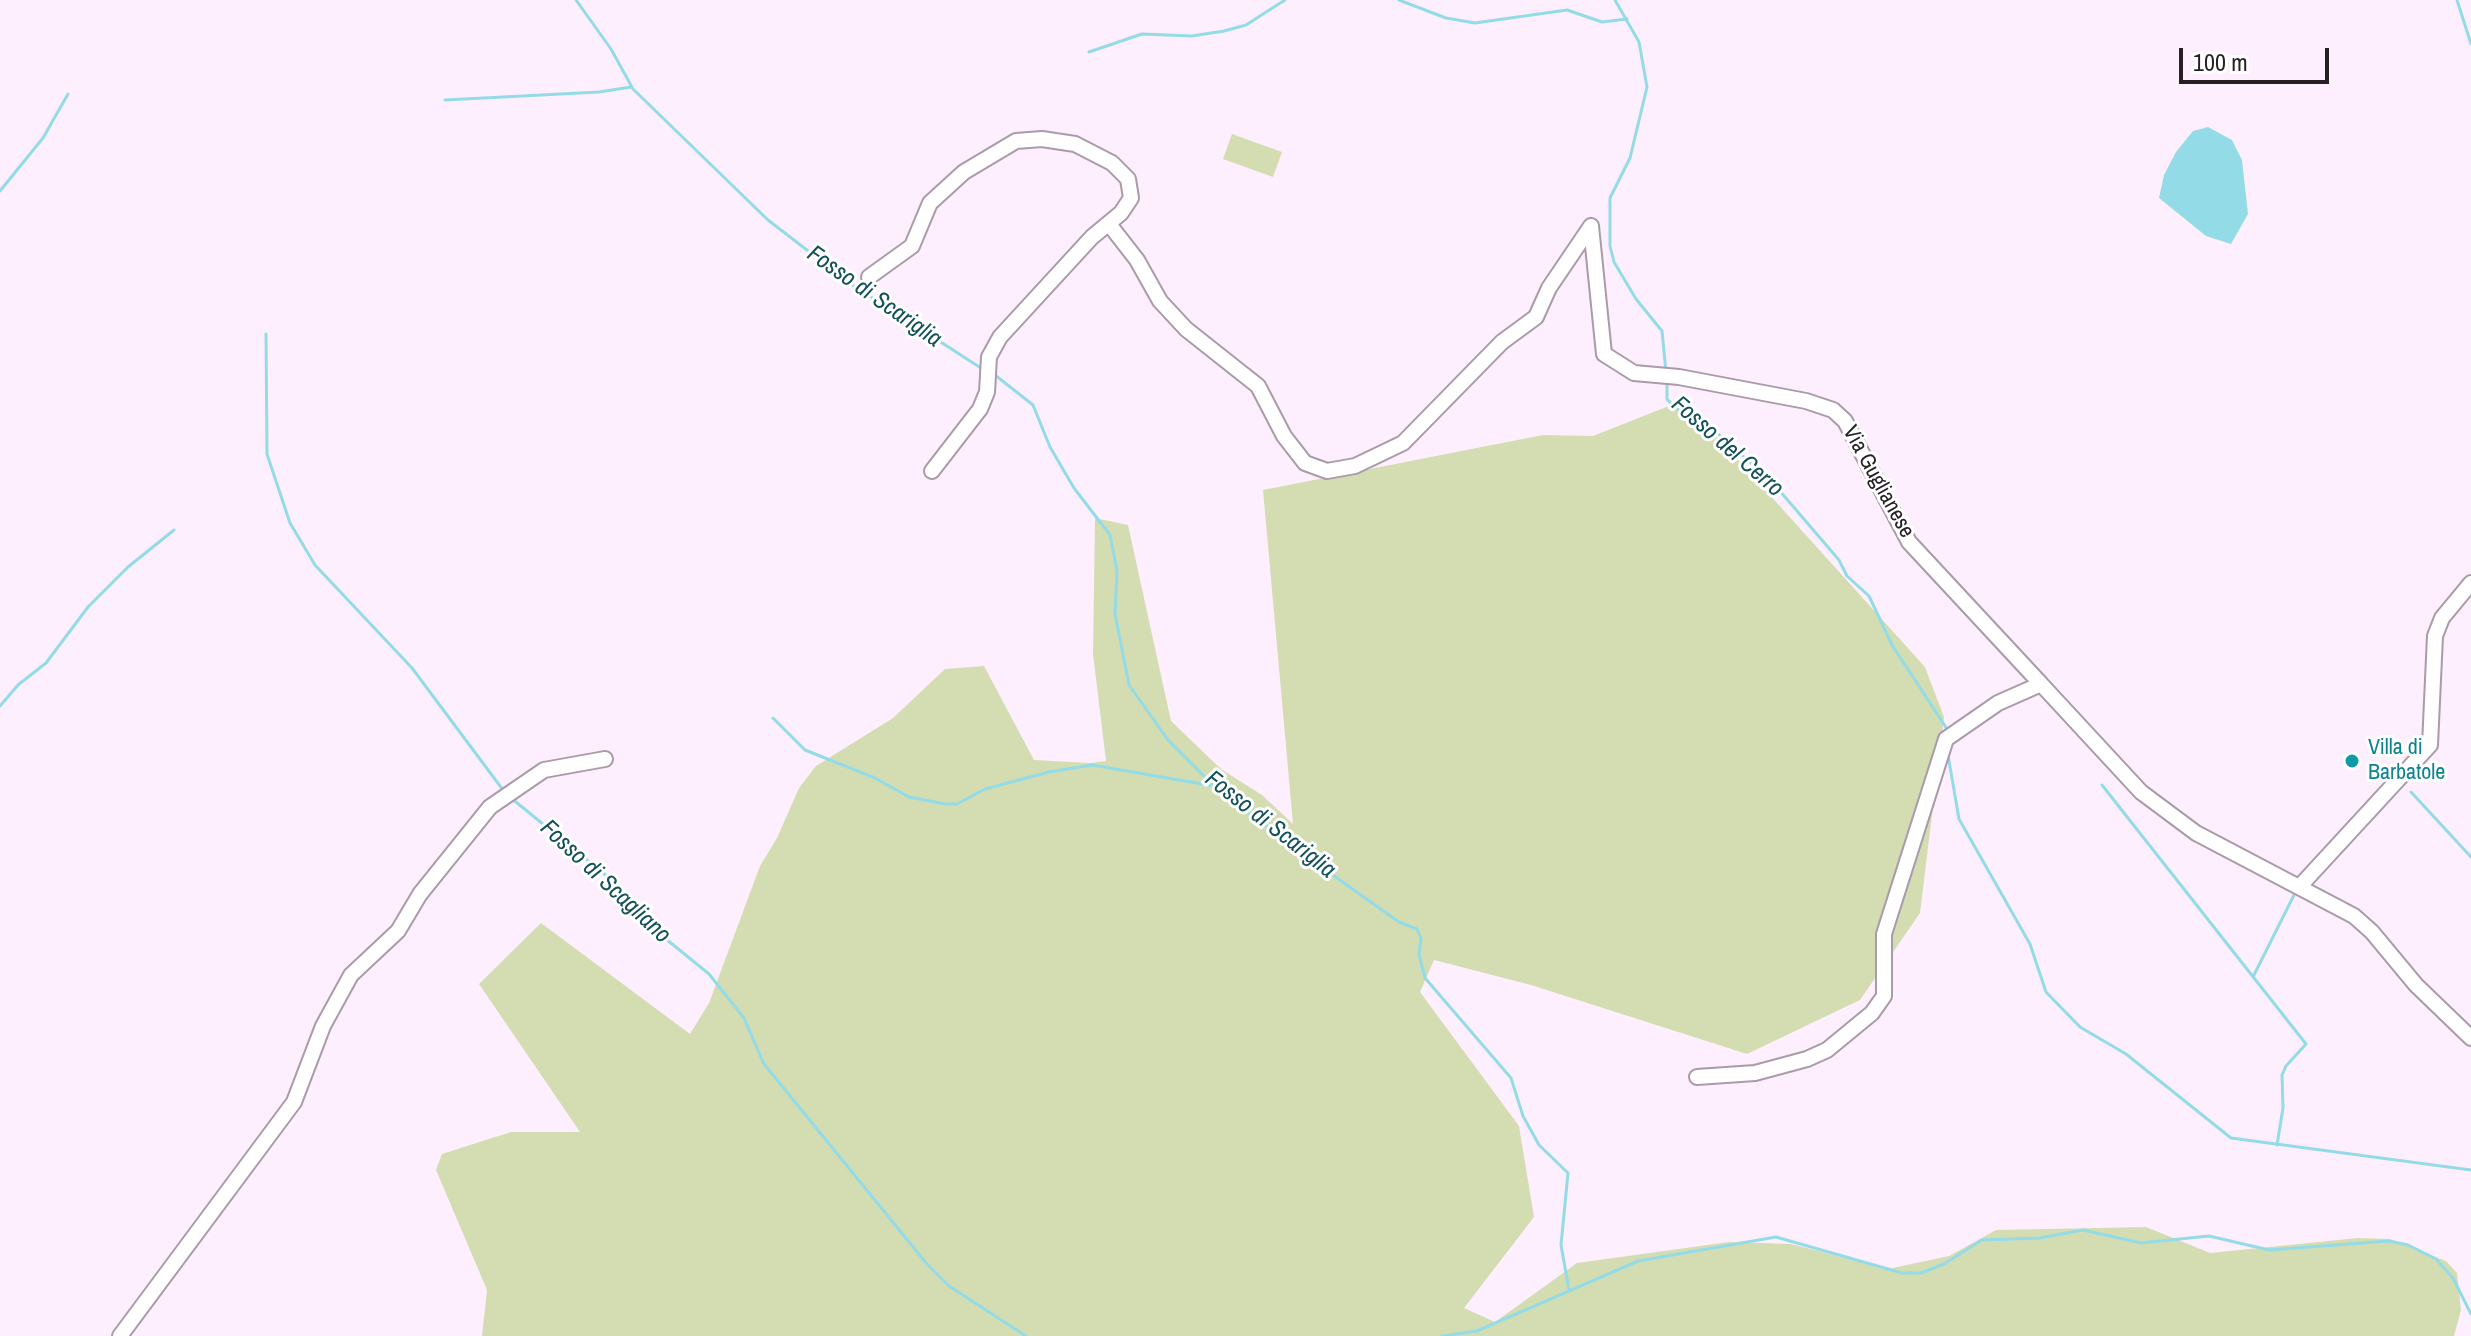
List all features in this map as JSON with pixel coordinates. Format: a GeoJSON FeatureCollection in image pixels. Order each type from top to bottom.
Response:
{"type":"FeatureCollection","features":[{"type":"Feature","properties":{"kind":"street"},"geometry":{"type":"LineString","coordinates":[[869,277],[912,246],[928,206],[938,195],[964,172],[1016,141],[1042,139],[1075,144],[1121,171],[1128,179],[1131,198],[1008,325],[989,357],[987,392],[980,409],[932,471]]}},
{"type":"Feature","properties":{"kind":"street","name":"Via Guglianese"},"geometry":{"type":"LineString","coordinates":[[1109,224],[1137,260],[1160,301],[1186,329],[1258,386],[1284,436],[1305,463],[1327,471],[1355,466],[1403,443],[1502,342],[1536,317],[1549,288],[1591,226],[1604,354],[1634,373],[1693,380],[1806,401],[1833,410],[1845,421],[1909,542],[2141,792],[2196,833],[2301,885],[2364,924],[2399,967],[2471,1038]]}},
{"type":"Feature","properties":{"kind":"street"},"geometry":{"type":"LineString","coordinates":[[2301,885],[2430,745],[2435,636],[2442,618],[2471,583]]}},
{"type":"Feature","properties":{"kind":"street"},"geometry":{"type":"LineString","coordinates":[[1697,1077],[1755,1073],[1807,1059],[1827,1050],[1872,1013],[1884,996],[1884,934],[1946,739],[1998,703],[2041,684]]}},
{"type":"Feature","properties":{"kind":"street"},"geometry":{"type":"LineString","coordinates":[[120,1336],[294,1102],[323,1026],[351,975],[398,931],[420,894],[490,807],[544,770],[605,759]]}},
{"type":"Feature","properties":{"kind":"green space"},"geometry":{"type":"Polygon","coordinates":[[[1232,134],[1282,152],[1273,177],[1223,159],[1232,134]]]}},
{"type":"Feature","properties":{"kind":"green space"},"geometry":{"type":"Polygon","coordinates":[[[1684,400],[1925,667],[1944,717],[1920,913],[1860,1000],[1747,1054],[1531,985],[1434,960],[1420,992],[1519,1126],[1534,1217],[1464,1308],[1495,1322],[1577,1263],[1729,1242],[1791,1244],[1888,1269],[1949,1256],[1996,1230],[2146,1227],[2210,1253],[2358,1238],[2390,1239],[2446,1261],[2457,1273],[2461,1310],[2454,1336],[482,1336],[487,1290],[436,1170],[442,1154],[511,1132],[580,1132],[479,984],[541,923],[690,1034],[709,1003],[760,866],[777,838],[799,788],[816,766],[893,718],[945,669],[984,666],[1034,760],[1106,761],[1093,654],[1095,518],[1128,525],[1171,721],[1221,769],[1262,795],[1293,824],[1263,490],[1543,435],[1593,436],[1684,400]]]}},
{"type":"Feature","properties":{"kind":"water"},"geometry":{"type":"Polygon","coordinates":[[[2208,127],[2232,140],[2242,160],[2248,214],[2231,244],[2206,236],[2159,198],[2164,175],[2176,152],[2193,131],[2208,127]]]}},
{"type":"Feature","properties":{"kind":"waterway","name":"Fosso di Scariglia"},"geometry":{"type":"LineString","coordinates":[[576,0],[611,49],[633,89],[768,220],[851,284],[984,370]]}},
{"type":"Feature","properties":{"kind":"waterway"},"geometry":{"type":"LineString","coordinates":[[1089,52],[1142,34],[1192,36],[1224,31],[1246,25],[1285,0]]}},
{"type":"Feature","properties":{"kind":"waterway"},"geometry":{"type":"LineString","coordinates":[[1399,0],[1446,18],[1475,23],[1567,10],[1602,22],[1627,19]]}},
{"type":"Feature","properties":{"kind":"waterway","name":"Fosso del Cerro"},"geometry":{"type":"LineString","coordinates":[[1615,0],[1639,42],[1647,87],[1630,158],[1610,198],[1610,246],[1614,262],[1636,299],[1662,331],[1666,372]]}},
{"type":"Feature","properties":{"kind":"waterway"},"geometry":{"type":"LineString","coordinates":[[2457,0],[2471,44]]}},
{"type":"Feature","properties":{"kind":"waterway"},"geometry":{"type":"LineString","coordinates":[[445,100],[599,92],[631,87]]}},
{"type":"Feature","properties":{"kind":"waterway"},"geometry":{"type":"LineString","coordinates":[[0,191],[43,138],[68,94]]}},
{"type":"Feature","properties":{"kind":"waterway","name":"Fosso di Scagliano"},"geometry":{"type":"LineString","coordinates":[[266,334],[267,454],[290,523],[315,565],[412,668],[503,790]]}},
{"type":"Feature","properties":{"kind":"waterway","name":"Fosso di Scariglia"},"geometry":{"type":"LineString","coordinates":[[995,375],[1033,405],[1050,447],[1074,488],[1110,535],[1117,571],[1115,614],[1129,685],[1168,740],[1214,786],[1296,849],[1399,922],[1417,929],[1421,938],[1419,955],[1425,978],[1511,1078],[1523,1116],[1539,1145],[1568,1173],[1561,1245],[1569,1290]]}},
{"type":"Feature","properties":{"kind":"waterway","name":"Fosso del Cerro"},"geometry":{"type":"LineString","coordinates":[[1667,380],[1667,399],[1673,406],[1707,424],[1773,483],[1839,560],[1847,576],[1869,596],[1892,645],[1947,729]]}},
{"type":"Feature","properties":{"kind":"waterway"},"geometry":{"type":"LineString","coordinates":[[0,706],[18,685],[46,663],[88,607],[128,567],[174,530]]}},
{"type":"Feature","properties":{"kind":"waterway"},"geometry":{"type":"LineString","coordinates":[[773,718],[805,750],[875,778],[909,797],[945,804],[957,804],[985,789],[1049,772],[1092,765],[1214,786]]}},
{"type":"Feature","properties":{"kind":"waterway"},"geometry":{"type":"LineString","coordinates":[[1948,755],[1959,819],[2030,944],[2046,992],[2080,1027],[2126,1054],[2231,1138],[2471,1170]]}},
{"type":"Feature","properties":{"kind":"waterway"},"geometry":{"type":"LineString","coordinates":[[2102,785],[2306,1044],[2282,1075],[2283,1108],[2277,1145]]}},
{"type":"Feature","properties":{"kind":"waterway"},"geometry":{"type":"LineString","coordinates":[[2411,792],[2471,857]]}},
{"type":"Feature","properties":{"kind":"waterway","name":"Fosso di Scagliano"},"geometry":{"type":"LineString","coordinates":[[511,798],[608,877],[666,939],[709,974],[744,1018],[764,1064],[927,1264],[949,1286],[1026,1336]]}},
{"type":"Feature","properties":{"kind":"waterway"},"geometry":{"type":"LineString","coordinates":[[2253,977],[2296,891]]}},
{"type":"Feature","properties":{"kind":"waterway","name":"Fosso di Scagliano"},"geometry":{"type":"LineString","coordinates":[[1442,1336],[1477,1331],[1638,1261],[1776,1237],[1902,1273],[1921,1273],[1944,1264],[1982,1240],[2040,1238],[2083,1230],[2141,1243],[2209,1236],[2269,1250],[2389,1241],[2408,1245],[2436,1259],[2453,1278],[2471,1314]]}},
{"type":"Feature","properties":{"kind":"place","name":"Villa di Barbatole"},"geometry":{"type":"Point","coordinates":[2352,761]}}]}
